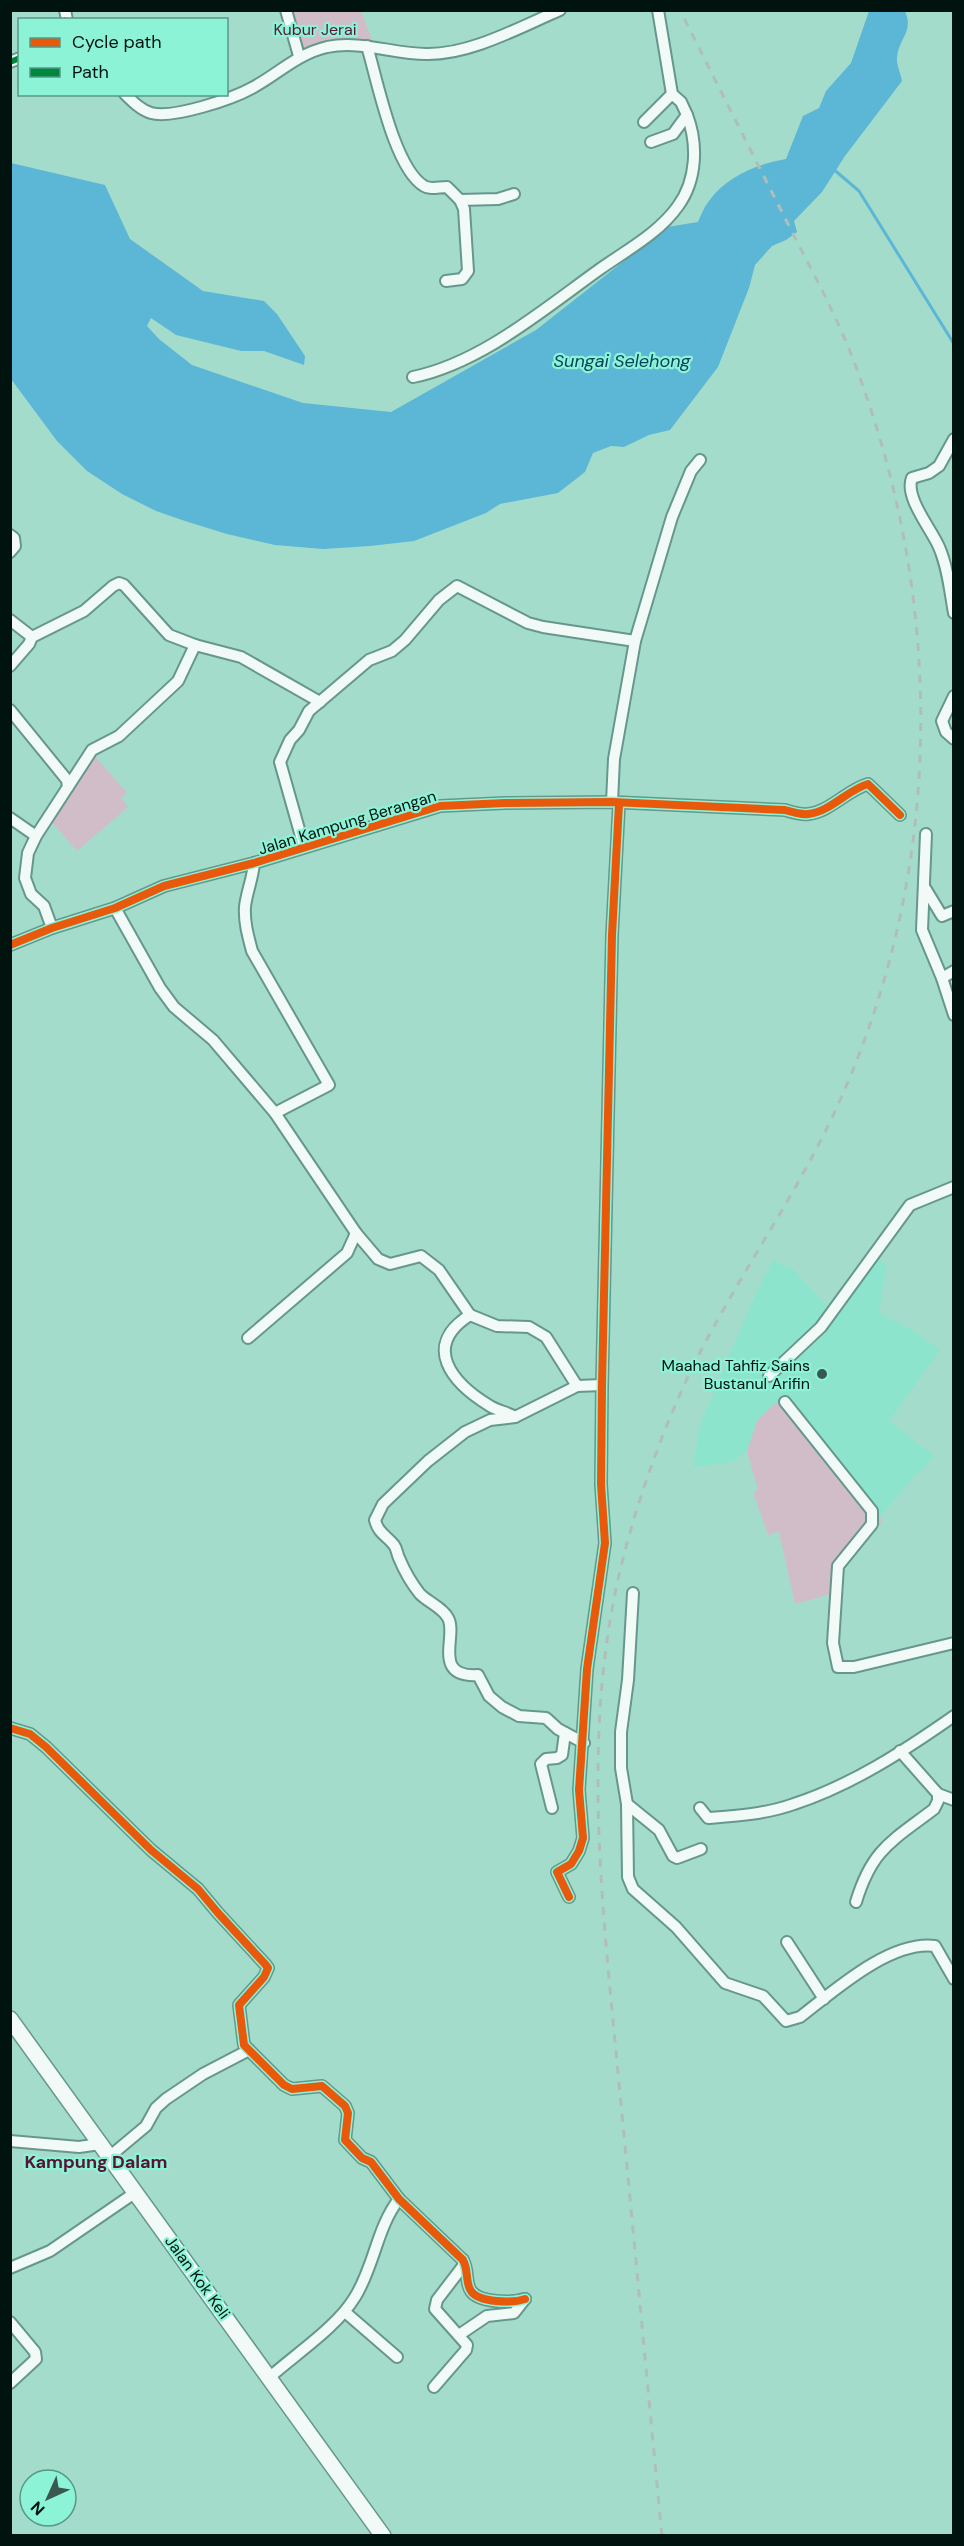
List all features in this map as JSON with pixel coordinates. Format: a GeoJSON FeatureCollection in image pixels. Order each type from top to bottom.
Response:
{"type":"FeatureCollection","features":[{"type":"Feature","properties":{"kind":"street"},"geometry":{"type":"LineString","coordinates":[[286,10],[299,56]]}},
{"type":"Feature","properties":{"kind":"street"},"geometry":{"type":"LineString","coordinates":[[128,96],[151,113],[182,111],[241,93],[299,56],[327,48],[347,45],[411,54],[445,53],[481,42],[560,10]]}},
{"type":"Feature","properties":{"kind":"street"},"geometry":{"type":"LineString","coordinates":[[413,377],[436,373],[483,350],[662,224],[679,205],[691,177],[693,130],[681,102],[672,94],[658,10]]}},
{"type":"Feature","properties":{"kind":"street"},"geometry":{"type":"LineString","coordinates":[[367,46],[401,156],[421,184],[426,188],[447,187],[460,200],[464,209],[468,271],[462,279],[446,281]]}},
{"type":"Feature","properties":{"kind":"street"},"geometry":{"type":"LineString","coordinates":[[644,122],[672,94]]}},
{"type":"Feature","properties":{"kind":"street"},"geometry":{"type":"LineString","coordinates":[[651,142],[673,134],[687,115]]}},
{"type":"Feature","properties":{"kind":"street"},"geometry":{"type":"LineString","coordinates":[[460,200],[498,199],[514,194]]}},
{"type":"Feature","properties":{"kind":"street"},"geometry":{"type":"LineString","coordinates":[[954,439],[939,466],[912,478],[910,486],[916,506],[945,562],[954,612]]}},
{"type":"Feature","properties":{"kind":"street"},"geometry":{"type":"LineString","coordinates":[[569,1897],[556,1872],[571,1864],[579,1851],[583,1838],[579,1790],[584,1743],[587,1669],[605,1543],[601,1484],[602,1385],[615,803],[614,759],[635,641],[672,517],[691,471],[700,460]]}},
{"type":"Feature","properties":{"kind":"street"},"geometry":{"type":"LineString","coordinates":[[10,535],[14,538],[15,546],[10,552]]}},
{"type":"Feature","properties":{"kind":"street"},"geometry":{"type":"LineString","coordinates":[[10,666],[32,638],[84,611],[119,583],[124,585],[169,635],[195,645],[241,657],[320,702]]}},
{"type":"Feature","properties":{"kind":"street"},"geometry":{"type":"LineString","coordinates":[[304,847],[280,762],[290,740],[299,730],[309,711],[369,660],[392,651],[405,640],[439,600],[457,586],[536,625],[635,641]]}},
{"type":"Feature","properties":{"kind":"street"},"geometry":{"type":"LineString","coordinates":[[10,620],[32,638]]}},
{"type":"Feature","properties":{"kind":"street"},"geometry":{"type":"LineString","coordinates":[[52,928],[44,906],[31,894],[25,878],[28,853],[36,836],[92,750],[119,736],[178,681],[195,645]]}},
{"type":"Feature","properties":{"kind":"street"},"geometry":{"type":"LineString","coordinates":[[954,696],[942,721],[946,732],[954,739]]}},
{"type":"Feature","properties":{"kind":"street"},"geometry":{"type":"LineString","coordinates":[[10,710],[67,780],[68,787]]}},
{"type":"Feature","properties":{"kind":"street","name":"Jalan Kampung Berangan"},"geometry":{"type":"LineString","coordinates":[[10,945],[52,928],[115,908],[164,886],[254,863],[440,806],[505,803],[615,803],[785,810],[806,814],[816,813],[856,788],[868,784],[900,815]]}},
{"type":"Feature","properties":{"kind":"street"},"geometry":{"type":"LineString","coordinates":[[10,818],[36,836]]}},
{"type":"Feature","properties":{"kind":"street"},"geometry":{"type":"LineString","coordinates":[[926,834],[922,930],[942,978],[954,1016]]}},
{"type":"Feature","properties":{"kind":"street"},"geometry":{"type":"LineString","coordinates":[[254,863],[252,884],[245,905],[246,930],[252,951],[328,1085],[275,1113]]}},
{"type":"Feature","properties":{"kind":"street"},"geometry":{"type":"LineString","coordinates":[[925,888],[942,916],[954,911]]}},
{"type":"Feature","properties":{"kind":"street"},"geometry":{"type":"LineString","coordinates":[[115,908],[160,988],[174,1007],[213,1040],[275,1113],[356,1233],[378,1259],[397,1264],[421,1256],[429,1260],[439,1270],[470,1315],[497,1326],[529,1327],[546,1337],[578,1386]]}},
{"type":"Feature","properties":{"kind":"street"},"geometry":{"type":"LineString","coordinates":[[942,978],[954,971]]}},
{"type":"Feature","properties":{"kind":"street"},"geometry":{"type":"LineString","coordinates":[[769,1376],[821,1327],[910,1204],[954,1187]]}},
{"type":"Feature","properties":{"kind":"street"},"geometry":{"type":"LineString","coordinates":[[248,1338],[347,1253],[356,1233]]}},
{"type":"Feature","properties":{"kind":"street"},"geometry":{"type":"LineString","coordinates":[[470,1315],[456,1324],[446,1343],[444,1352],[449,1368],[454,1377],[475,1396],[494,1409],[515,1417]]}},
{"type":"Feature","properties":{"kind":"street"},"geometry":{"type":"LineString","coordinates":[[584,1743],[546,1719],[519,1716],[502,1707],[489,1696],[478,1675],[465,1676],[455,1668],[448,1653],[450,1626],[448,1618],[420,1593],[410,1579],[396,1546],[378,1530],[375,1520],[383,1504],[428,1461],[458,1437],[490,1420],[515,1417],[578,1386],[602,1385]]}},
{"type":"Feature","properties":{"kind":"street"},"geometry":{"type":"LineString","coordinates":[[786,1402],[873,1511],[872,1524],[838,1566],[833,1642],[838,1667],[854,1667],[954,1643]]}},
{"type":"Feature","properties":{"kind":"street"},"geometry":{"type":"LineString","coordinates":[[633,1593],[628,1680],[621,1732],[621,1768],[627,1804],[628,1877],[633,1889],[676,1927],[725,1983],[763,1996],[786,2021],[800,2017],[879,1960],[927,1945],[935,1946],[954,1979]]}},
{"type":"Feature","properties":{"kind":"street"},"geometry":{"type":"LineString","coordinates":[[700,1808],[708,1818],[757,1813],[793,1804],[845,1784],[954,1716]]}},
{"type":"Feature","properties":{"kind":"street"},"geometry":{"type":"LineString","coordinates":[[10,1728],[30,1734],[46,1747],[151,1850],[198,1889],[268,1968],[264,1977],[238,2005],[242,2038],[249,2050],[284,2085],[292,2089],[321,2086],[342,2101],[348,2113],[345,2140],[362,2158],[371,2162],[399,2199],[463,2260],[468,2270],[470,2290],[476,2297],[491,2301],[516,2302],[525,2299],[514,2313],[487,2316],[459,2335]]}},
{"type":"Feature","properties":{"kind":"street"},"geometry":{"type":"LineString","coordinates":[[552,1808],[541,1764],[546,1759],[562,1755],[565,1733]]}},
{"type":"Feature","properties":{"kind":"street"},"geometry":{"type":"LineString","coordinates":[[900,1751],[938,1794],[954,1800]]}},
{"type":"Feature","properties":{"kind":"street"},"geometry":{"type":"LineString","coordinates":[[856,1902],[863,1878],[872,1861],[888,1844],[934,1809],[938,1802],[938,1794]]}},
{"type":"Feature","properties":{"kind":"street"},"geometry":{"type":"LineString","coordinates":[[627,1804],[658,1830],[673,1856],[677,1858],[701,1849]]}},
{"type":"Feature","properties":{"kind":"street"},"geometry":{"type":"LineString","coordinates":[[788,1941],[824,1999]]}},
{"type":"Feature","properties":{"kind":"street","name":"Jalan Kok Keli"},"geometry":{"type":"LineString","coordinates":[[10,2019],[383,2535]]}},
{"type":"Feature","properties":{"kind":"street"},"geometry":{"type":"LineString","coordinates":[[10,2141],[104,2150],[146,2126],[156,2108],[166,2098],[203,2074],[249,2050]]}},
{"type":"Feature","properties":{"kind":"street"},"geometry":{"type":"LineString","coordinates":[[10,2268],[50,2251],[136,2192]]}},
{"type":"Feature","properties":{"kind":"street"},"geometry":{"type":"LineString","coordinates":[[270,2377],[345,2312],[357,2295],[389,2216],[399,2199]]}},
{"type":"Feature","properties":{"kind":"street"},"geometry":{"type":"LineString","coordinates":[[434,2387],[466,2350],[467,2345],[435,2308],[437,2300],[463,2266],[463,2260]]}},
{"type":"Feature","properties":{"kind":"street"},"geometry":{"type":"LineString","coordinates":[[345,2312],[397,2357]]}},
{"type":"Feature","properties":{"kind":"street"},"geometry":{"type":"LineString","coordinates":[[10,2322],[35,2352],[36,2359],[10,2383]]}},
{"type":"Feature","properties":{"kind":"shaded area","name":"Maahad Tahfiz Sains Bustanul Arifin"},"geometry":{"type":"Polygon","coordinates":[[[877,1259],[886,1264],[879,1313],[912,1330],[940,1350],[889,1421],[934,1456],[919,1473],[880,1517],[787,1398],[758,1419],[747,1451],[732,1462],[693,1467],[700,1425],[757,1291],[773,1260],[793,1269],[834,1314],[877,1259]]]}},
{"type":"Feature","properties":{"kind":"green space","name":"Kubur Jerai"},"geometry":{"type":"Polygon","coordinates":[[[289,11],[361,11],[373,42],[302,51],[289,11]]]}},
{"type":"Feature","properties":{"kind":"green space"},"geometry":{"type":"Polygon","coordinates":[[[93,754],[127,793],[121,798],[128,807],[77,851],[51,821],[93,754]]]}},
{"type":"Feature","properties":{"kind":"green space"},"geometry":{"type":"Polygon","coordinates":[[[787,1398],[881,1518],[881,1523],[843,1567],[842,1591],[795,1604],[779,1532],[768,1535],[753,1492],[758,1490],[747,1451],[758,1419],[777,1402],[787,1398]]]}},
{"type":"Feature","properties":{"kind":"water","name":"Sungai Selehong"},"geometry":{"type":"Polygon","coordinates":[[[869,11],[905,11],[907,30],[897,57],[902,81],[845,156],[822,192],[794,221],[797,232],[772,246],[755,265],[749,288],[718,367],[670,430],[649,435],[624,447],[611,446],[593,453],[585,472],[558,493],[500,504],[486,513],[414,541],[323,549],[275,545],[188,522],[156,511],[122,494],[87,471],[57,441],[11,379],[11,163],[105,185],[130,239],[203,291],[264,301],[277,314],[305,356],[304,365],[264,351],[241,351],[176,335],[151,318],[147,326],[159,339],[192,365],[303,403],[391,412],[536,330],[667,227],[698,222],[704,208],[716,192],[743,172],[786,159],[803,116],[819,108],[826,91],[851,63],[869,11]]]}},
{"type":"Feature","properties":{"kind":"waterway"},"geometry":{"type":"LineString","coordinates":[[832,168],[859,191],[954,344]]}},
{"type":"Feature","properties":{"kind":"railway"},"geometry":{"type":"LineString","coordinates":[[662,2536],[602,1890],[598,1767],[600,1706],[606,1645],[617,1584],[630,1533],[674,1407],[718,1318],[827,1128],[866,1037],[894,943],[912,848],[920,751],[919,654],[907,557],[886,461],[856,367],[824,295],[680,10]]}},
{"type":"Feature","properties":{"kind":"marked path"},"geometry":{"type":"LineString","coordinates":[[10,62],[18,59]]}},
{"type":"Feature","properties":{"kind":"cycle path"},"geometry":{"type":"LineString","coordinates":[[10,945],[52,928],[115,908],[164,886],[254,863],[440,806],[612,802],[785,810],[805,814],[824,809],[868,784],[900,815]]}},
{"type":"Feature","properties":{"kind":"cycle path"},"geometry":{"type":"LineString","coordinates":[[569,1897],[557,1872],[571,1864],[579,1851],[583,1838],[579,1790],[587,1669],[605,1543],[601,1484],[602,1385],[612,935],[619,804]]}},
{"type":"Feature","properties":{"kind":"cycle path"},"geometry":{"type":"LineString","coordinates":[[10,1728],[30,1734],[46,1747],[151,1850],[198,1889],[268,1968],[264,1977],[239,2005],[244,2045],[284,2085],[292,2089],[322,2086],[345,2106],[348,2113],[345,2140],[362,2158],[371,2162],[399,2199],[463,2260],[469,2288],[475,2295],[496,2301],[525,2299]]}},
{"type":"Feature","properties":{"kind":"place","name":"Maahad Tahfiz Sains Bustanul Arifin"},"geometry":{"type":"Point","coordinates":[822,1374]}},
{"type":"Feature","properties":{"kind":"district","name":"Kampung Dalam"},"geometry":{"type":"Point","coordinates":[96,2162]}}]}
